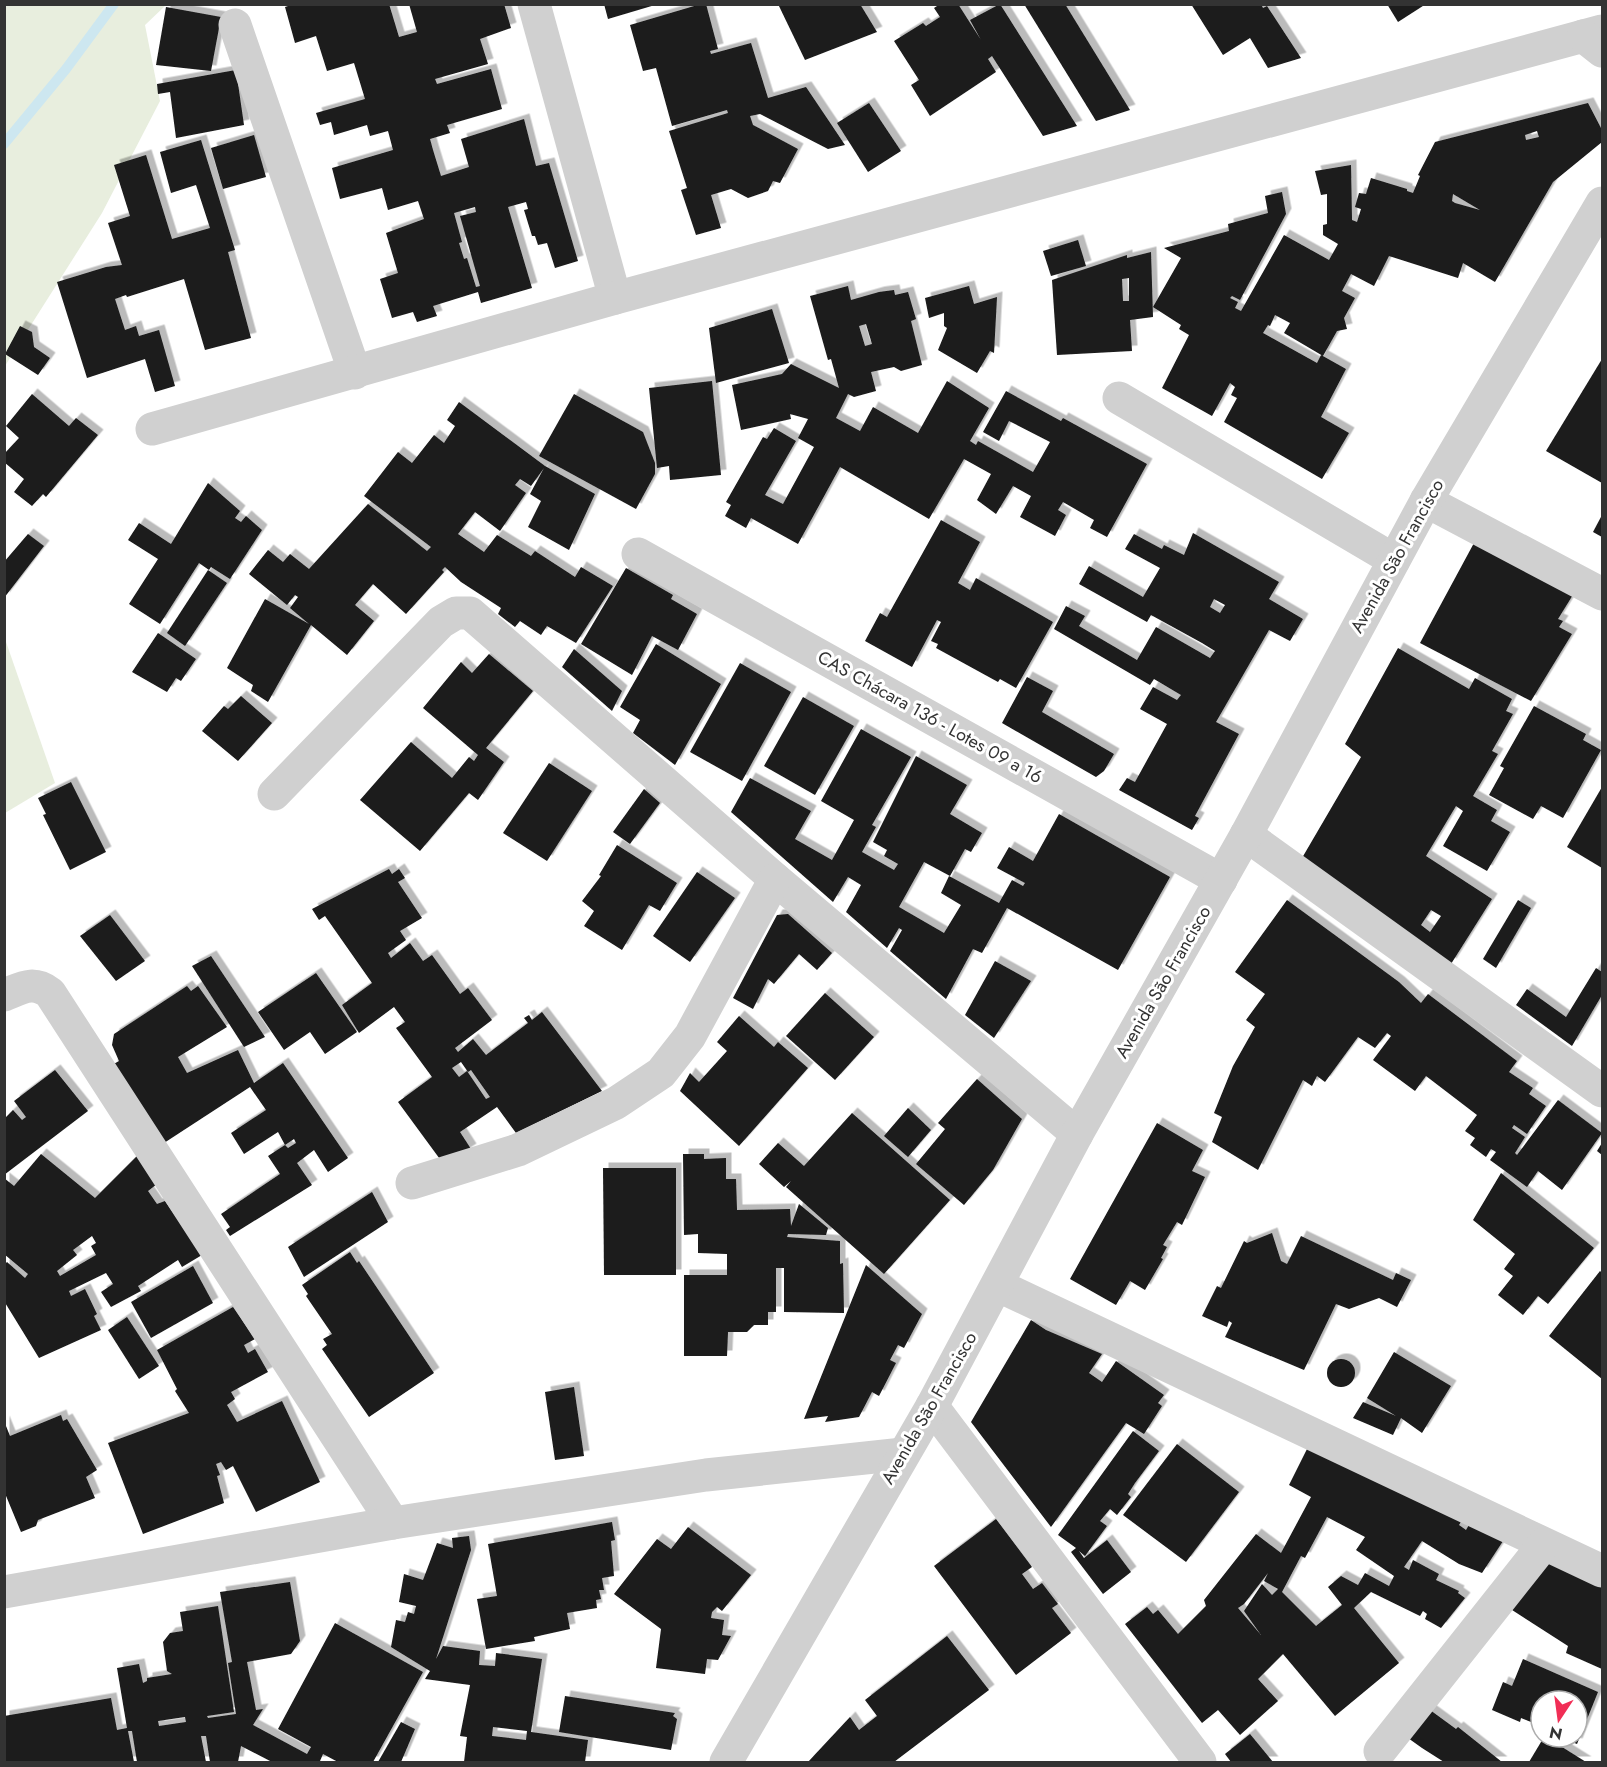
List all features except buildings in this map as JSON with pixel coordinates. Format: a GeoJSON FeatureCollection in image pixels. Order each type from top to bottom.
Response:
{"type":"FeatureCollection","features":[{"type":"Feature","properties":{"kind":"street"},"geometry":{"type":"LineString","coordinates":[[534,4],[615,298]]}},
{"type":"Feature","properties":{"kind":"street"},"geometry":{"type":"LineString","coordinates":[[235,24],[355,373]]}},
{"type":"Feature","properties":{"kind":"street"},"geometry":{"type":"LineString","coordinates":[[152,429],[615,298],[1596,40]]}},
{"type":"Feature","properties":{"kind":"street","name":"Avenida São Francisco"},"geometry":{"type":"LineString","coordinates":[[726,1762],[999,1286],[1077,1134],[1246,835],[1425,501],[1602,204]]}},
{"type":"Feature","properties":{"kind":"street"},"geometry":{"type":"LineString","coordinates":[[1119,398],[1394,560]]}},
{"type":"Feature","properties":{"kind":"street"},"geometry":{"type":"LineString","coordinates":[[1425,501],[1602,594]]}},
{"type":"Feature","properties":{"kind":"street","name":"CAS Chácara 136 - Lotes 09 a 16"},"geometry":{"type":"LineString","coordinates":[[639,554],[1221,880]]}},
{"type":"Feature","properties":{"kind":"street"},"geometry":{"type":"LineString","coordinates":[[274,794],[441,622],[456,613],[470,614],[775,879],[1077,1134]]}},
{"type":"Feature","properties":{"kind":"street"},"geometry":{"type":"LineString","coordinates":[[1246,835],[1602,1091]]}},
{"type":"Feature","properties":{"kind":"street"},"geometry":{"type":"LineString","coordinates":[[412,1183],[518,1150],[616,1103],[661,1073],[690,1036],[775,879]]}},
{"type":"Feature","properties":{"kind":"street"},"geometry":{"type":"LineString","coordinates":[[4,995],[32,984],[50,993],[393,1523]]}},
{"type":"Feature","properties":{"kind":"street"},"geometry":{"type":"LineString","coordinates":[[999,1286],[1602,1571]]}},
{"type":"Feature","properties":{"kind":"street"},"geometry":{"type":"LineString","coordinates":[[932,1406],[1200,1762]]}},
{"type":"Feature","properties":{"kind":"street"},"geometry":{"type":"LineString","coordinates":[[4,1592],[393,1523],[706,1475],[903,1454]]}},
{"type":"Feature","properties":{"kind":"street"},"geometry":{"type":"LineString","coordinates":[[1380,1751],[1544,1544]]}},
{"type":"Feature","properties":{"kind":"green space"},"geometry":{"type":"Polygon","coordinates":[[[5,5],[166,5],[145,25],[160,101],[102,213],[5,366],[5,5]]]}},
{"type":"Feature","properties":{"kind":"green space"},"geometry":{"type":"Polygon","coordinates":[[[5,639],[55,783],[4,813],[5,639]]]}},
{"type":"Feature","properties":{"kind":"waterway"},"geometry":{"type":"LineString","coordinates":[[4,144],[66,69],[114,4]]}}]}
